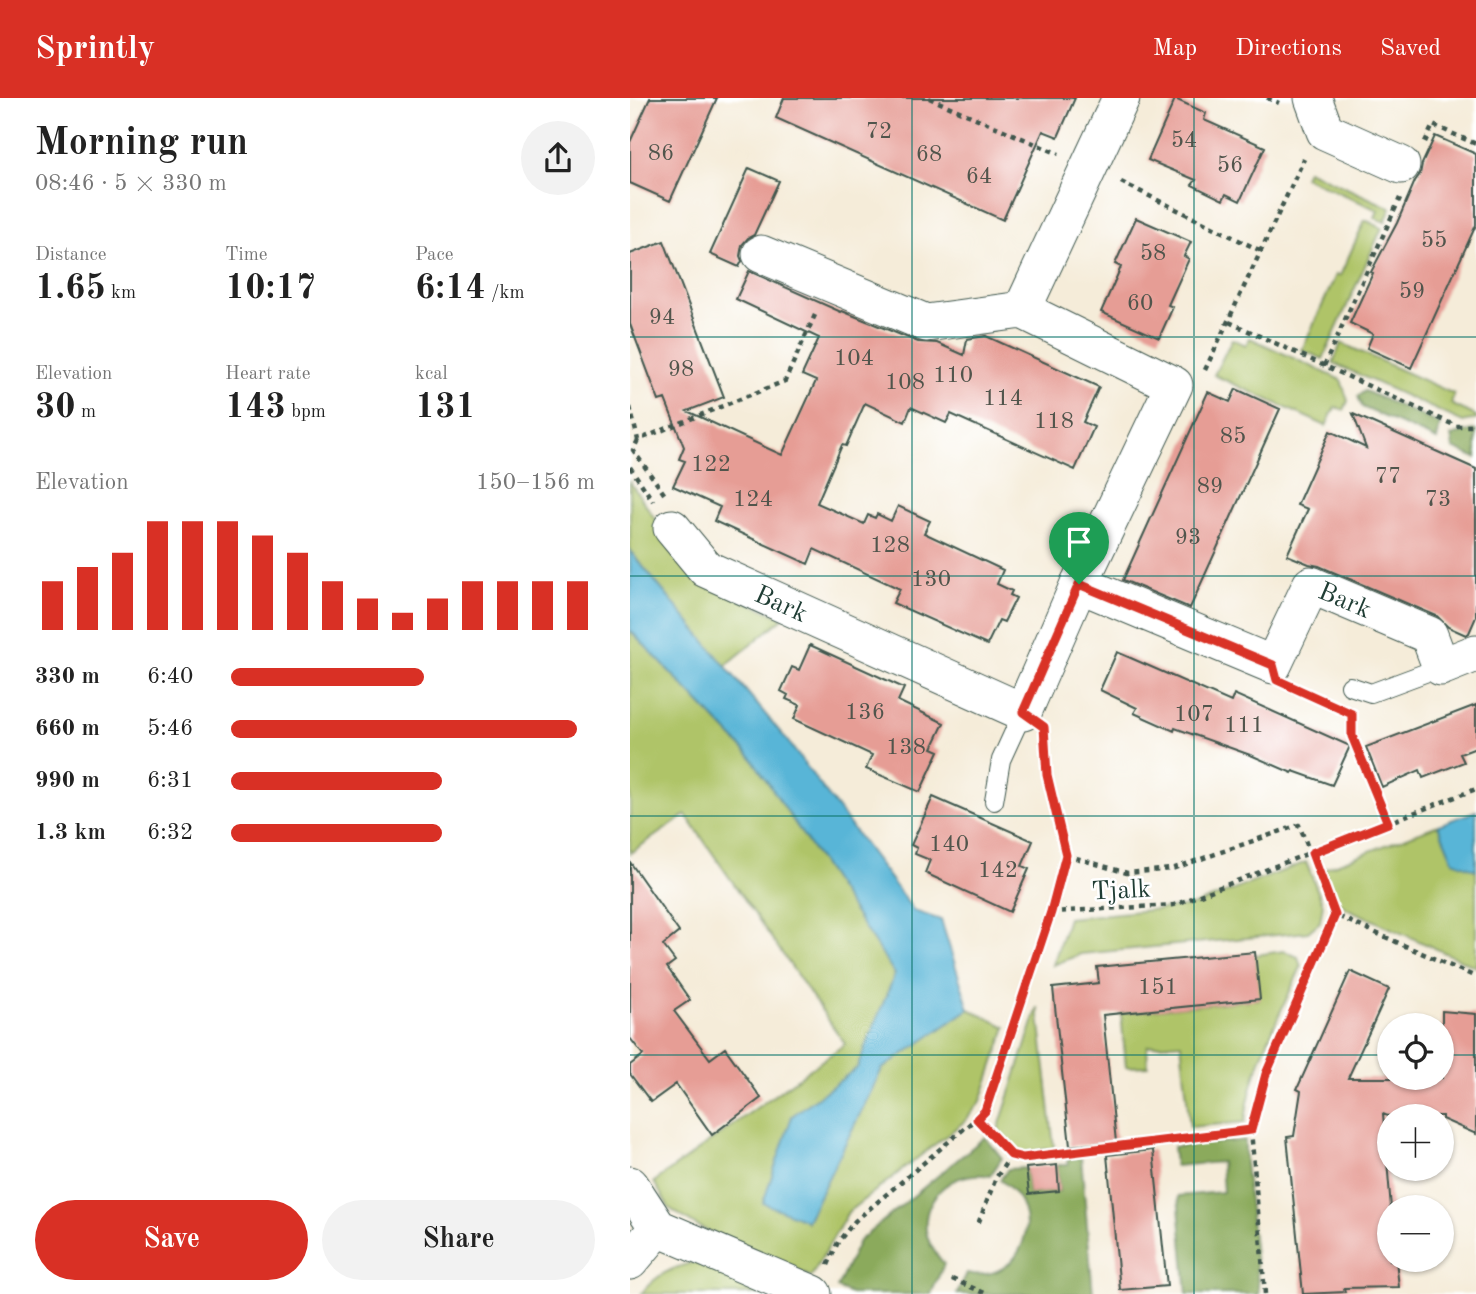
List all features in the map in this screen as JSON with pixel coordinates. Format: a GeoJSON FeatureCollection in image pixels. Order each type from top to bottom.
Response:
{"type":"FeatureCollection","features":[{"type":"Feature","properties":{"kind":"street"},"geometry":{"type":"LineString","coordinates":[[1022,310],[1121,98]]}},
{"type":"Feature","properties":{"kind":"street"},"geometry":{"type":"LineString","coordinates":[[1306,111],[1406,169]]}},
{"type":"Feature","properties":{"kind":"street"},"geometry":{"type":"LineString","coordinates":[[761,254],[926,323],[1022,310],[1174,385],[1079,584],[1023,712]]}},
{"type":"Feature","properties":{"kind":"street","name":"Bark"},"geometry":{"type":"LineString","coordinates":[[671,527],[706,569],[1023,712]]}},
{"type":"Feature","properties":{"kind":"street"},"geometry":{"type":"LineString","coordinates":[[1079,584],[1273,665]]}},
{"type":"Feature","properties":{"kind":"street","name":"Bark"},"geometry":{"type":"LineString","coordinates":[[1273,665],[1311,584],[1429,635],[1441,667]]}},
{"type":"Feature","properties":{"kind":"street"},"geometry":{"type":"LineString","coordinates":[[1441,667],[1476,653]]}},
{"type":"Feature","properties":{"kind":"street"},"geometry":{"type":"LineString","coordinates":[[630,1185],[658,1228],[820,1281]]}},
{"type":"Feature","properties":{"kind":"street"},"geometry":{"type":"LineString","coordinates":[[630,1261],[658,1228]]}},
{"type":"Feature","properties":{"kind":"lane"},"geometry":{"type":"LineString","coordinates":[[1350,686],[1371,693],[1441,667]]}},
{"type":"Feature","properties":{"kind":"lane"},"geometry":{"type":"LineString","coordinates":[[994,801],[1001,760],[1023,712]]}},
{"type":"Feature","properties":{"kind":"path"},"geometry":{"type":"LineString","coordinates":[[1174,385],[1203,374],[1311,143],[1306,111],[1268,98]]}},
{"type":"Feature","properties":{"kind":"path"},"geometry":{"type":"LineString","coordinates":[[1324,366],[1406,169],[1433,125],[1476,144]]}},
{"type":"Feature","properties":{"kind":"path"},"geometry":{"type":"LineString","coordinates":[[630,407],[638,440],[785,381],[829,284]]}},
{"type":"Feature","properties":{"kind":"path"},"geometry":{"type":"LineString","coordinates":[[1228,322],[1456,426],[1476,426]]}},
{"type":"Feature","properties":{"kind":"path"},"geometry":{"type":"LineString","coordinates":[[1273,665],[1277,680],[1339,708]]}},
{"type":"Feature","properties":{"kind":"path"},"geometry":{"type":"LineString","coordinates":[[1371,693],[1352,714],[1352,736],[1388,823]]}},
{"type":"Feature","properties":{"kind":"path"},"geometry":{"type":"LineString","coordinates":[[1345,711],[1352,714]]}},
{"type":"Feature","properties":{"kind":"path"},"geometry":{"type":"LineString","coordinates":[[820,1281],[838,1242],[855,1221],[985,1111],[1051,912],[1066,855],[1047,775],[1044,727],[1023,712]]}},
{"type":"Feature","properties":{"kind":"path"},"geometry":{"type":"LineString","coordinates":[[1312,853],[1476,789]]}},
{"type":"Feature","properties":{"kind":"path"},"geometry":{"type":"LineString","coordinates":[[1066,855],[1127,873],[1172,869],[1299,825],[1312,853],[1335,915],[1266,1074],[1251,1130],[1265,1294]]}},
{"type":"Feature","properties":{"kind":"path","name":"Tjalk"},"geometry":{"type":"LineString","coordinates":[[1051,912],[1174,905],[1312,853]]}},
{"type":"Feature","properties":{"kind":"path"},"geometry":{"type":"LineString","coordinates":[[1335,915],[1476,977]]}},
{"type":"Feature","properties":{"kind":"path"},"geometry":{"type":"LineString","coordinates":[[977,1119],[1011,1155],[1023,1158],[1251,1130]]}},
{"type":"Feature","properties":{"kind":"path"},"geometry":{"type":"LineString","coordinates":[[978,1224],[996,1178],[1011,1155]]}},
{"type":"Feature","properties":{"kind":"path"},"geometry":{"type":"LineString","coordinates":[[952,1279],[987,1294]]}},
{"type":"Feature","properties":{"kind":"green space"},"geometry":{"type":"Polygon","coordinates":[[[1307,170],[1391,208],[1385,222],[1375,218],[1378,210],[1304,177],[1307,170]]]}},
{"type":"Feature","properties":{"kind":"green space"},"geometry":{"type":"Polygon","coordinates":[[[1365,220],[1382,228],[1323,359],[1302,350],[1336,275],[1340,276],[1365,220]]]}},
{"type":"Feature","properties":{"kind":"green space"},"geometry":{"type":"Polygon","coordinates":[[[1250,338],[1341,380],[1348,401],[1344,410],[1335,407],[1326,426],[1214,375],[1232,339],[1246,345],[1250,338]]]}},
{"type":"Feature","properties":{"kind":"green space"},"geometry":{"type":"Polygon","coordinates":[[[1341,343],[1454,394],[1451,404],[1476,416],[1476,419],[1463,422],[1333,363],[1341,343]]]}},
{"type":"Feature","properties":{"kind":"green space"},"geometry":{"type":"Polygon","coordinates":[[[1365,391],[1440,424],[1437,440],[1362,407],[1358,396],[1365,391]]]}},
{"type":"Feature","properties":{"kind":"green space"},"geometry":{"type":"Polygon","coordinates":[[[1476,431],[1476,458],[1453,448],[1451,436],[1476,431]]]}},
{"type":"Feature","properties":{"kind":"green space"},"geometry":{"type":"Polygon","coordinates":[[[630,482],[696,579],[783,618],[725,666],[630,551],[630,482]]]}},
{"type":"Feature","properties":{"kind":"green space"},"geometry":{"type":"Polygon","coordinates":[[[630,630],[751,757],[895,974],[857,1068],[792,1116],[807,1221],[882,1069],[969,1009],[1006,1027],[981,1101],[965,1121],[848,1212],[811,1277],[697,1226],[669,1208],[654,1182],[845,1044],[686,815],[630,853],[630,630]]]}},
{"type":"Feature","properties":{"kind":"green space"},"geometry":{"type":"Polygon","coordinates":[[[1438,825],[1453,860],[1476,870],[1476,967],[1346,908],[1335,898],[1323,869],[1438,825]]]}},
{"type":"Feature","properties":{"kind":"green space"},"geometry":{"type":"Polygon","coordinates":[[[1306,862],[1323,904],[1320,922],[1308,932],[1081,954],[1053,965],[1068,918],[1192,906],[1306,862]]]}},
{"type":"Feature","properties":{"kind":"green space"},"geometry":{"type":"Polygon","coordinates":[[[1284,951],[1298,957],[1301,967],[1260,1062],[1245,1122],[1190,1127],[1181,1043],[1147,1046],[1148,1066],[1126,1067],[1121,1013],[1259,999],[1255,955],[1284,951]]]}},
{"type":"Feature","properties":{"kind":"green space"},"geometry":{"type":"Polygon","coordinates":[[[1038,1007],[1054,1148],[1019,1153],[998,1130],[1038,1007]]]}},
{"type":"Feature","properties":{"kind":"green space"},"geometry":{"type":"Polygon","coordinates":[[[985,1137],[1002,1158],[990,1176],[965,1176],[954,1181],[936,1195],[930,1206],[926,1218],[927,1236],[944,1264],[931,1294],[851,1294],[837,1288],[859,1241],[985,1137]]]}},
{"type":"Feature","properties":{"kind":"green space"},"geometry":{"type":"Polygon","coordinates":[[[1245,1140],[1259,1294],[1187,1294],[1178,1196],[1223,1192],[1221,1162],[1175,1166],[1173,1147],[1245,1140]]]}},
{"type":"Feature","properties":{"kind":"green space"},"geometry":{"type":"Polygon","coordinates":[[[1081,1157],[1093,1294],[957,1294],[967,1273],[987,1274],[1003,1268],[1015,1257],[1023,1243],[1026,1226],[1023,1209],[1015,1193],[1000,1180],[1008,1169],[1026,1168],[1029,1194],[1059,1191],[1057,1165],[1068,1165],[1067,1159],[1081,1157]]]}},
{"type":"Feature","properties":{"kind":"green space"},"geometry":{"type":"Polygon","coordinates":[[[694,1262],[765,1294],[641,1294],[664,1273],[694,1262]]]}},
{"type":"Feature","properties":{"kind":"water"},"geometry":{"type":"Polygon","coordinates":[[[630,551],[786,739],[914,911],[941,920],[969,1009],[882,1069],[807,1221],[763,1203],[792,1116],[857,1068],[895,974],[751,757],[630,630],[630,551]]]}},
{"type":"Feature","properties":{"kind":"water"},"geometry":{"type":"Polygon","coordinates":[[[1476,811],[1476,870],[1453,861],[1438,825],[1476,811]]]}},
{"type":"Feature","properties":{"kind":"building"},"geometry":{"type":"Polygon","coordinates":[[[650,98],[717,98],[670,201],[630,183],[630,142],[650,98]]]}},
{"type":"Feature","properties":{"kind":"building"},"geometry":{"type":"Polygon","coordinates":[[[784,98],[1075,98],[1058,137],[1043,131],[1003,220],[776,118],[784,98]]]}},
{"type":"Feature","properties":{"kind":"building"},"geometry":{"type":"Polygon","coordinates":[[[1175,99],[1206,113],[1204,120],[1265,147],[1240,201],[1226,194],[1223,200],[1192,185],[1196,180],[1148,160],[1175,99]]]}},
{"type":"Feature","properties":{"kind":"building"},"geometry":{"type":"Polygon","coordinates":[[[1435,136],[1476,154],[1476,225],[1411,368],[1367,348],[1373,334],[1350,323],[1435,136]]]}},
{"type":"Feature","properties":{"kind":"building"},"geometry":{"type":"Polygon","coordinates":[[[749,168],[779,181],[754,235],[742,245],[742,261],[739,267],[710,254],[749,168]]]}},
{"type":"Feature","properties":{"kind":"building"},"geometry":{"type":"Polygon","coordinates":[[[1136,218],[1191,242],[1184,256],[1189,259],[1168,305],[1173,307],[1159,338],[1101,312],[1121,267],[1115,264],[1136,218]]]}},
{"type":"Feature","properties":{"kind":"building"},"geometry":{"type":"Polygon","coordinates":[[[664,241],[724,397],[687,411],[782,455],[816,381],[802,375],[819,338],[736,299],[749,271],[841,312],[918,342],[937,343],[964,355],[967,339],[986,336],[1099,387],[1083,422],[1094,427],[1075,470],[951,414],[946,423],[911,407],[905,422],[865,403],[846,446],[842,445],[817,503],[864,524],[868,515],[875,518],[877,514],[891,521],[898,506],[930,521],[924,533],[1003,570],[997,584],[1012,591],[1010,595],[1016,598],[1004,622],[999,620],[987,645],[893,603],[900,589],[814,549],[808,564],[714,521],[720,507],[673,486],[685,461],[679,459],[684,447],[665,399],[659,401],[630,324],[630,254],[664,241]]]}},
{"type":"Feature","properties":{"kind":"building"},"geometry":{"type":"Polygon","coordinates":[[[1236,389],[1280,409],[1190,608],[1123,580],[1208,392],[1230,402],[1236,389]]]}},
{"type":"Feature","properties":{"kind":"building"},"geometry":{"type":"Polygon","coordinates":[[[1353,414],[1476,469],[1476,617],[1466,635],[1448,627],[1437,616],[1287,555],[1308,509],[1297,505],[1330,431],[1366,448],[1353,414]]]}},
{"type":"Feature","properties":{"kind":"building"},"geometry":{"type":"Polygon","coordinates":[[[810,645],[904,688],[898,701],[944,723],[932,748],[939,751],[920,792],[866,769],[872,755],[794,719],[800,705],[786,699],[788,695],[781,691],[792,667],[799,670],[810,645]]]}},
{"type":"Feature","properties":{"kind":"building"},"geometry":{"type":"Polygon","coordinates":[[[1117,652],[1231,702],[1234,694],[1350,746],[1332,785],[1293,771],[1292,773],[1175,728],[1174,731],[1134,713],[1137,708],[1100,690],[1117,652]]]}},
{"type":"Feature","properties":{"kind":"building"},"geometry":{"type":"Polygon","coordinates":[[[1476,705],[1476,748],[1460,754],[1464,762],[1423,778],[1420,770],[1382,787],[1366,747],[1476,705]]]}},
{"type":"Feature","properties":{"kind":"building"},"geometry":{"type":"Polygon","coordinates":[[[933,797],[1033,841],[1022,866],[1029,869],[1010,912],[925,873],[930,860],[915,854],[917,848],[911,845],[933,797]]]}},
{"type":"Feature","properties":{"kind":"building"},"geometry":{"type":"Polygon","coordinates":[[[630,862],[679,932],[663,945],[675,961],[667,967],[690,1000],[674,1011],[710,1059],[725,1048],[761,1098],[712,1135],[676,1084],[651,1102],[630,1074],[630,1065],[643,1055],[630,1038],[630,862]]]}},
{"type":"Feature","properties":{"kind":"building"},"geometry":{"type":"Polygon","coordinates":[[[1255,952],[1260,999],[1103,1015],[1116,1142],[1070,1146],[1053,988],[1099,983],[1097,967],[1255,952]]]}},
{"type":"Feature","properties":{"kind":"building"},"geometry":{"type":"Polygon","coordinates":[[[1350,971],[1389,989],[1348,1078],[1377,1078],[1377,1090],[1454,1090],[1454,1013],[1442,1011],[1476,1014],[1476,1134],[1454,1124],[1454,1104],[1377,1104],[1377,1181],[1389,1181],[1390,1195],[1377,1195],[1377,1272],[1397,1272],[1399,1287],[1344,1288],[1345,1292],[1303,1294],[1287,1137],[1294,1136],[1301,1091],[1297,1089],[1350,971]]]}},
{"type":"Feature","properties":{"kind":"building"},"geometry":{"type":"Polygon","coordinates":[[[1153,1150],[1167,1286],[1120,1290],[1107,1155],[1153,1150]]]}},
{"type":"Feature","properties":{"kind":"building"},"geometry":{"type":"Polygon","coordinates":[[[1057,1165],[1059,1191],[1029,1194],[1026,1168],[1057,1165]]]}},
{"type":"Feature","properties":{"kind":"route"},"geometry":{"type":"LineString","coordinates":[[1079,584],[1273,665],[1277,680],[1352,714],[1352,736],[1388,823],[1312,853],[1335,915],[1266,1074],[1251,1130],[1023,1158],[1011,1155],[977,1119],[985,1111],[1051,912],[1066,855],[1047,775],[1044,727],[1023,712],[1079,584]]}}]}
